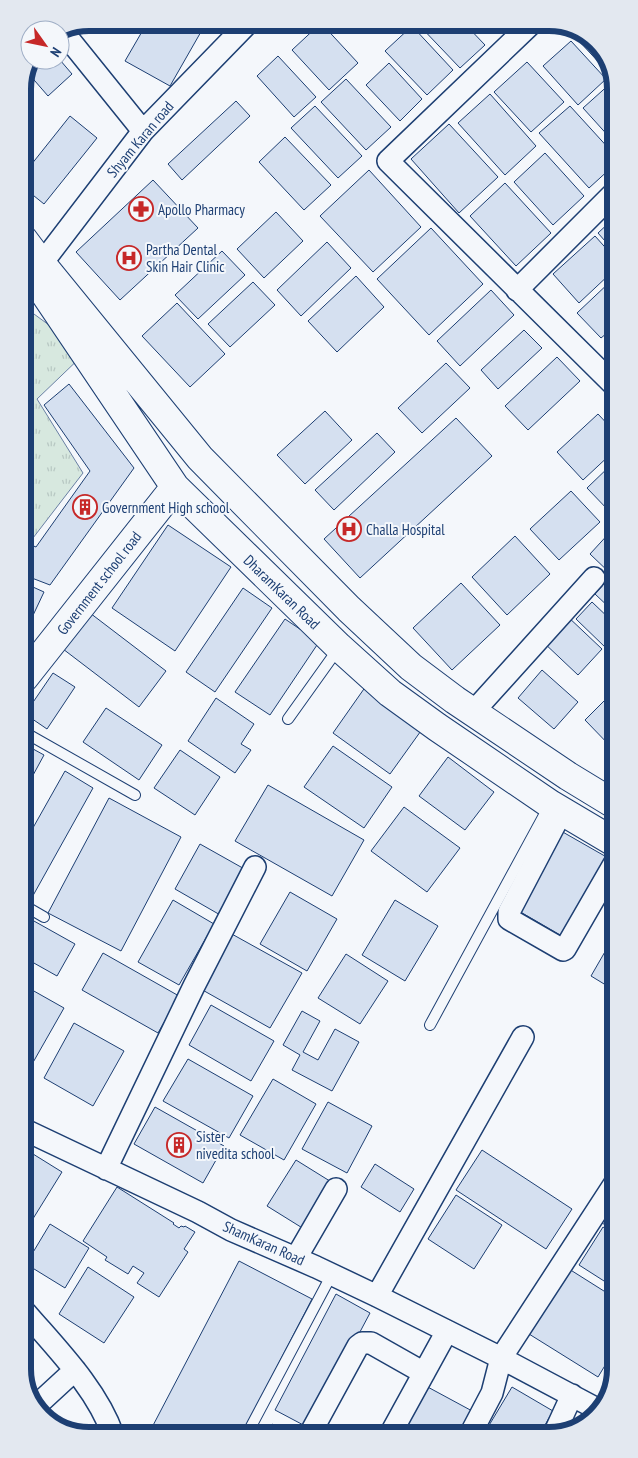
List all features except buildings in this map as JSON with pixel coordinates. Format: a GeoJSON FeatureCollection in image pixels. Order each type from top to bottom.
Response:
{"type":"FeatureCollection","features":[{"type":"Feature","properties":{"kind":"street","name":"Shyam Karan road"},"geometry":{"type":"LineString","coordinates":[[31,272],[142,131],[239,31]]}},
{"type":"Feature","properties":{"kind":"street"},"geometry":{"type":"LineString","coordinates":[[524,31],[388,161],[607,378]]}},
{"type":"Feature","properties":{"kind":"street"},"geometry":{"type":"LineString","coordinates":[[70,41],[142,131]]}},
{"type":"Feature","properties":{"kind":"street"},"geometry":{"type":"LineString","coordinates":[[517,290],[607,200]]}},
{"type":"Feature","properties":{"kind":"street","name":"DharamKaran Road"},"geometry":{"type":"LineString","coordinates":[[31,274],[175,487],[339,647],[390,693],[556,807],[607,838]]}},
{"type":"Feature","properties":{"kind":"street","name":"DharamKaran Road"},"geometry":{"type":"LineString","coordinates":[[31,274],[200,458],[349,609],[411,667],[455,700],[568,776],[607,800]]}},
{"type":"Feature","properties":{"kind":"street","name":"Government school road"},"geometry":{"type":"LineString","coordinates":[[31,669],[175,487]]}},
{"type":"Feature","properties":{"kind":"street"},"geometry":{"type":"LineString","coordinates":[[474,711],[594,578]]}},
{"type":"Feature","properties":{"kind":"street"},"geometry":{"type":"LineString","coordinates":[[556,807],[509,912],[509,919],[563,950],[607,876]]}},
{"type":"Feature","properties":{"kind":"street"},"geometry":{"type":"LineString","coordinates":[[106,1169],[194,986],[255,867]]}},
{"type":"Feature","properties":{"kind":"street"},"geometry":{"type":"LineString","coordinates":[[377,1296],[523,1037]]}},
{"type":"Feature","properties":{"kind":"street","name":"ShamKaran Road"},"geometry":{"type":"LineString","coordinates":[[31,1133],[198,1212],[231,1230],[332,1274],[501,1358],[593,1407]]}},
{"type":"Feature","properties":{"kind":"street"},"geometry":{"type":"LineString","coordinates":[[296,1258],[336,1189]]}},
{"type":"Feature","properties":{"kind":"street"},"geometry":{"type":"LineString","coordinates":[[474,1427],[492,1393],[501,1358],[607,1195]]}},
{"type":"Feature","properties":{"kind":"street"},"geometry":{"type":"LineString","coordinates":[[31,1319],[75,1370],[108,1420],[110,1427]]}},
{"type":"Feature","properties":{"kind":"street"},"geometry":{"type":"LineString","coordinates":[[394,1427],[447,1331]]}},
{"type":"Feature","properties":{"kind":"street"},"geometry":{"type":"LineString","coordinates":[[314,1427],[358,1346],[362,1343],[371,1343],[424,1373]]}},
{"type":"Feature","properties":{"kind":"street"},"geometry":{"type":"LineString","coordinates":[[41,1401],[75,1370]]}},
{"type":"Feature","properties":{"kind":"street"},"geometry":{"type":"LineString","coordinates":[[558,1426],[572,1395]]}},
{"type":"Feature","properties":{"kind":"lane"},"geometry":{"type":"LineString","coordinates":[[288,719],[339,647]]}},
{"type":"Feature","properties":{"kind":"lane"},"geometry":{"type":"LineString","coordinates":[[31,736],[136,795]]}},
{"type":"Feature","properties":{"kind":"lane"},"geometry":{"type":"LineString","coordinates":[[430,1025],[556,807]]}},
{"type":"Feature","properties":{"kind":"lane"},"geometry":{"type":"LineString","coordinates":[[31,909],[44,917]]}},
{"type":"Feature","properties":{"kind":"lane"},"geometry":{"type":"LineString","coordinates":[[250,1427],[332,1274]]}},
{"type":"Feature","properties":{"kind":"green space"},"geometry":{"type":"Polygon","coordinates":[[[31,312],[86,352],[37,399],[83,473],[33,538],[31,537],[31,312]]]}},
{"type":"Feature","properties":{"kind":"place","name":"Apollo Pharmacy"},"geometry":{"type":"Point","coordinates":[141,209]}},
{"type":"Feature","properties":{"kind":"place","name":"Partha Dental Skin Hair Clinic"},"geometry":{"type":"Point","coordinates":[129,258]}},
{"type":"Feature","properties":{"kind":"place","name":"Government High school"},"geometry":{"type":"Point","coordinates":[85,507]}},
{"type":"Feature","properties":{"kind":"place","name":"Challa Hospital"},"geometry":{"type":"Point","coordinates":[349,529]}},
{"type":"Feature","properties":{"kind":"place","name":"Sister nivedita school"},"geometry":{"type":"Point","coordinates":[179,1145]}}]}
